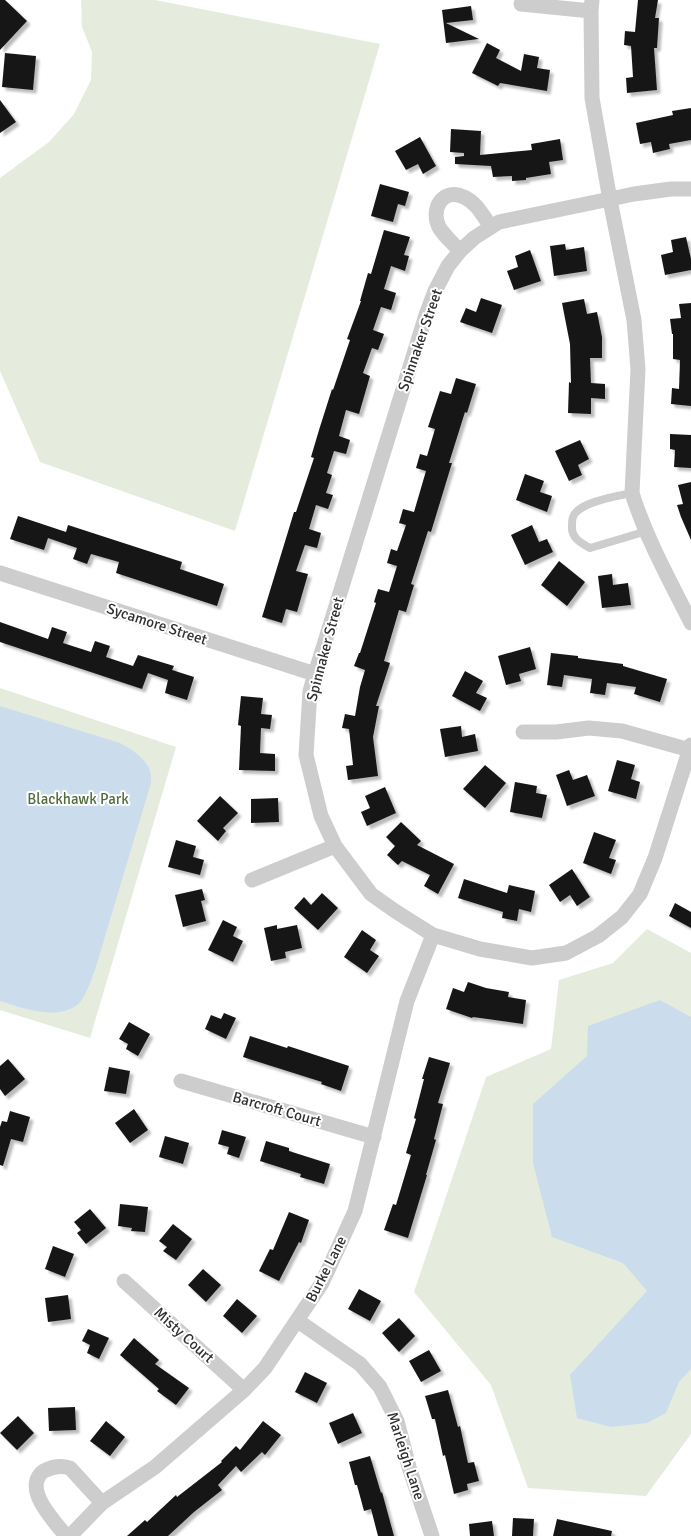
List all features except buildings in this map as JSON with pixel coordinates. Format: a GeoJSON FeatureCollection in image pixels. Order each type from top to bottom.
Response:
{"type":"FeatureCollection","features":[{"type":"Feature","properties":{"kind":"street"},"geometry":{"type":"LineString","coordinates":[[521,4],[592,5],[592,98],[610,200],[634,320],[638,369],[632,493],[638,512],[691,623]]}},
{"type":"Feature","properties":{"kind":"street","name":"Spinnaker Street"},"geometry":{"type":"LineString","coordinates":[[690,748],[655,858],[640,894],[622,917],[598,936],[566,954],[532,958],[480,949],[433,935],[371,894],[334,846],[321,816],[306,754],[310,691],[426,315],[435,291],[448,266],[460,251],[474,238],[499,222],[634,194],[691,189]]}},
{"type":"Feature","properties":{"kind":"street"},"geometry":{"type":"LineString","coordinates":[[460,251],[443,232],[436,217],[436,209],[444,198],[450,195],[457,195],[472,202],[491,227]]}},
{"type":"Feature","properties":{"kind":"street","name":"Sycamore Street"},"geometry":{"type":"LineString","coordinates":[[0,574],[315,674]]}},
{"type":"Feature","properties":{"kind":"street"},"geometry":{"type":"LineString","coordinates":[[523,732],[556,732],[589,728],[622,731],[690,748]]}},
{"type":"Feature","properties":{"kind":"street"},"geometry":{"type":"LineString","coordinates":[[252,880],[334,846]]}},
{"type":"Feature","properties":{"kind":"street","name":"Burke Lane"},"geometry":{"type":"LineString","coordinates":[[70,1536],[102,1503],[155,1467],[244,1390],[265,1368],[322,1284],[355,1211],[407,1001],[433,935]]}},
{"type":"Feature","properties":{"kind":"street","name":"Barcroft Court"},"geometry":{"type":"LineString","coordinates":[[181,1081],[374,1137]]}},
{"type":"Feature","properties":{"kind":"street","name":"Misty Court"},"geometry":{"type":"LineString","coordinates":[[124,1281],[244,1390]]}},
{"type":"Feature","properties":{"kind":"street","name":"Marleigh Lane"},"geometry":{"type":"LineString","coordinates":[[298,1320],[360,1364],[380,1387],[397,1421],[409,1467],[432,1536]]}},
{"type":"Feature","properties":{"kind":"street"},"geometry":{"type":"LineString","coordinates":[[66,1536],[44,1507],[37,1492],[36,1481],[43,1470],[55,1466],[70,1468],[102,1503]]}},
{"type":"Feature","properties":{"kind":"lane"},"geometry":{"type":"LineString","coordinates":[[632,493],[608,498],[580,508],[573,516],[571,528],[577,541],[590,548],[647,531]]}},
{"type":"Feature","properties":{"kind":"green space"},"geometry":{"type":"Polygon","coordinates":[[[81,0],[155,0],[380,44],[235,531],[40,462],[0,371],[0,178],[49,142],[74,114],[91,80],[92,52],[82,27],[81,0]]]}},
{"type":"Feature","properties":{"kind":"green space","name":"Blackhawk Park"},"geometry":{"type":"Polygon","coordinates":[[[0,688],[176,747],[90,1038],[0,1010],[0,688]]]}},
{"type":"Feature","properties":{"kind":"green space"},"geometry":{"type":"Polygon","coordinates":[[[647,929],[691,953],[691,1434],[646,1496],[528,1488],[491,1385],[414,1292],[486,1077],[551,1049],[559,980],[613,963],[647,929]]]}},
{"type":"Feature","properties":{"kind":"water","name":"Blackhawk Park"},"geometry":{"type":"Polygon","coordinates":[[[0,706],[120,743],[142,758],[148,766],[150,772],[151,783],[90,984],[85,995],[76,1006],[58,1012],[38,1011],[18,1007],[0,1001],[0,706]]]}},
{"type":"Feature","properties":{"kind":"water"},"geometry":{"type":"Polygon","coordinates":[[[660,1000],[691,1017],[691,1369],[679,1382],[666,1413],[647,1423],[611,1427],[577,1418],[570,1375],[647,1291],[623,1263],[552,1237],[533,1163],[533,1104],[587,1056],[588,1026],[660,1000]]]}}]}
